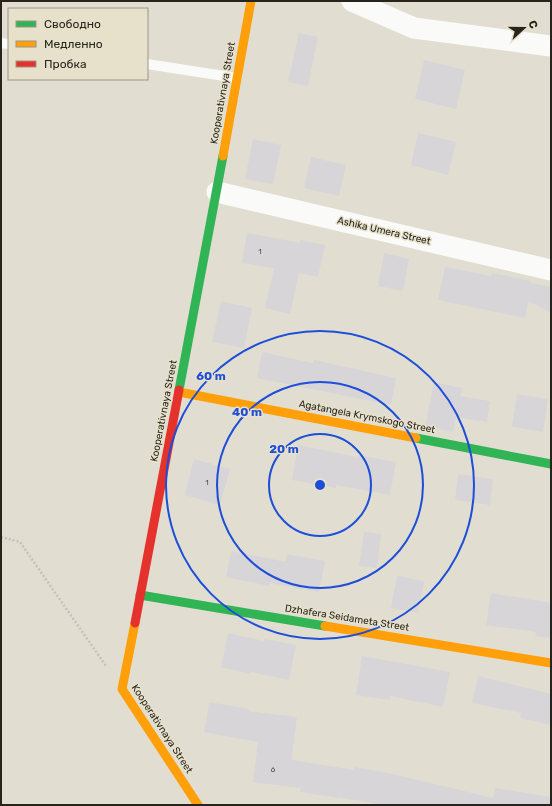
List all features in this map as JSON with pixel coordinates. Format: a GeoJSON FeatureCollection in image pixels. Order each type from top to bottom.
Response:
{"type":"FeatureCollection","features":[{"type":"Feature","properties":{"kind":"street","name":"Kooperativnaya Street"},"geometry":{"type":"LineString","coordinates":[[198,805],[122,689],[217,192],[251,1]]}},
{"type":"Feature","properties":{"kind":"street"},"geometry":{"type":"LineString","coordinates":[[352,1],[414,28],[551,46]]}},
{"type":"Feature","properties":{"kind":"street","name":"Ashika Umera Street"},"geometry":{"type":"LineString","coordinates":[[217,192],[551,270]]}},
{"type":"Feature","properties":{"kind":"street","name":"Agatangela Krymskogo Street"},"geometry":{"type":"LineString","coordinates":[[179,392],[551,464]]}},
{"type":"Feature","properties":{"kind":"street","name":"Dzhafera Seidameta Street"},"geometry":{"type":"LineString","coordinates":[[140,595],[551,663]]}},
{"type":"Feature","properties":{"kind":"lane"},"geometry":{"type":"LineString","coordinates":[[148,64],[237,78]]}},
{"type":"Feature","properties":{"kind":"path"},"geometry":{"type":"LineString","coordinates":[[1,537],[20,542],[122,689]]}},
{"type":"Feature","properties":{"kind":"building"},"geometry":{"type":"Polygon","coordinates":[[[299,33],[318,37],[308,86],[288,82],[299,33]]]}},
{"type":"Feature","properties":{"kind":"building"},"geometry":{"type":"Polygon","coordinates":[[[424,60],[465,70],[456,109],[415,99],[424,60]]]}},
{"type":"Feature","properties":{"kind":"building"},"geometry":{"type":"Polygon","coordinates":[[[418,133],[456,142],[448,175],[411,165],[418,133]]]}},
{"type":"Feature","properties":{"kind":"building"},"geometry":{"type":"Polygon","coordinates":[[[253,139],[281,145],[273,184],[245,179],[253,139]]]}},
{"type":"Feature","properties":{"kind":"building"},"geometry":{"type":"Polygon","coordinates":[[[311,157],[346,165],[339,196],[304,188],[311,157]]]}},
{"type":"Feature","properties":{"kind":"building"},"geometry":{"type":"Polygon","coordinates":[[[247,233],[300,243],[300,240],[325,245],[318,277],[299,273],[290,314],[265,308],[274,268],[242,263],[247,233]]]}},
{"type":"Feature","properties":{"kind":"building"},"geometry":{"type":"Polygon","coordinates":[[[384,253],[409,259],[403,291],[378,286],[384,253]]]}},
{"type":"Feature","properties":{"kind":"building"},"geometry":{"type":"Polygon","coordinates":[[[445,267],[491,276],[492,273],[532,281],[531,283],[551,287],[551,313],[528,301],[525,318],[438,300],[445,267]]]}},
{"type":"Feature","properties":{"kind":"building"},"geometry":{"type":"Polygon","coordinates":[[[221,301],[252,308],[244,348],[212,342],[221,301]]]}},
{"type":"Feature","properties":{"kind":"building"},"geometry":{"type":"Polygon","coordinates":[[[262,352],[313,363],[314,360],[396,378],[391,405],[257,378],[262,352]]]}},
{"type":"Feature","properties":{"kind":"building"},"geometry":{"type":"Polygon","coordinates":[[[434,382],[462,388],[460,396],[490,401],[487,422],[456,417],[453,432],[425,427],[434,382]]]}},
{"type":"Feature","properties":{"kind":"building"},"geometry":{"type":"Polygon","coordinates":[[[517,394],[548,399],[543,432],[512,427],[517,394]]]}},
{"type":"Feature","properties":{"kind":"building"},"geometry":{"type":"Polygon","coordinates":[[[298,445],[358,457],[358,455],[396,462],[390,495],[336,485],[336,488],[292,480],[298,445]]]}},
{"type":"Feature","properties":{"kind":"building"},"geometry":{"type":"Polygon","coordinates":[[[194,459],[230,469],[220,505],[185,495],[194,459]]]}},
{"type":"Feature","properties":{"kind":"building"},"geometry":{"type":"Polygon","coordinates":[[[458,474],[493,479],[490,505],[455,500],[458,474]]]}},
{"type":"Feature","properties":{"kind":"building"},"geometry":{"type":"Polygon","coordinates":[[[364,532],[381,534],[377,568],[359,566],[364,532]]]}},
{"type":"Feature","properties":{"kind":"building"},"geometry":{"type":"Polygon","coordinates":[[[231,551],[286,562],[287,554],[325,561],[319,592],[270,583],[269,586],[226,577],[231,551]]]}},
{"type":"Feature","properties":{"kind":"building"},"geometry":{"type":"Polygon","coordinates":[[[397,576],[424,581],[418,613],[391,608],[397,576]]]}},
{"type":"Feature","properties":{"kind":"building"},"geometry":{"type":"Polygon","coordinates":[[[491,593],[551,603],[551,638],[535,636],[536,632],[486,625],[491,593]]]}},
{"type":"Feature","properties":{"kind":"building"},"geometry":{"type":"Polygon","coordinates":[[[228,633],[264,641],[265,639],[296,645],[289,680],[251,672],[251,674],[221,667],[228,633]]]}},
{"type":"Feature","properties":{"kind":"building"},"geometry":{"type":"Polygon","coordinates":[[[362,656],[450,672],[443,707],[390,696],[390,700],[356,695],[362,656]]]}},
{"type":"Feature","properties":{"kind":"building"},"geometry":{"type":"Polygon","coordinates":[[[478,676],[551,694],[551,725],[520,718],[521,713],[472,703],[478,676]]]}},
{"type":"Feature","properties":{"kind":"building"},"geometry":{"type":"Polygon","coordinates":[[[209,702],[249,709],[249,711],[297,717],[292,760],[354,770],[354,767],[393,774],[493,798],[495,788],[551,797],[551,805],[383,805],[300,792],[301,788],[253,782],[258,742],[204,732],[209,702]]]}},
{"type":"Feature","properties":{"kind":"traffic: fast"},"geometry":{"type":"LineString","coordinates":[[179,390],[223,156]]}},
{"type":"Feature","properties":{"kind":"traffic: fast"},"geometry":{"type":"LineString","coordinates":[[416,438],[551,464]]}},
{"type":"Feature","properties":{"kind":"traffic: fast"},"geometry":{"type":"LineString","coordinates":[[140,595],[325,626]]}},
{"type":"Feature","properties":{"kind":"traffic: slow"},"geometry":{"type":"LineString","coordinates":[[223,156],[251,1]]}},
{"type":"Feature","properties":{"kind":"traffic: slow"},"geometry":{"type":"LineString","coordinates":[[179,392],[416,438]]}},
{"type":"Feature","properties":{"kind":"traffic: slow"},"geometry":{"type":"LineString","coordinates":[[135,623],[122,689],[198,805]]}},
{"type":"Feature","properties":{"kind":"traffic: slow"},"geometry":{"type":"LineString","coordinates":[[325,626],[551,663]]}},
{"type":"Feature","properties":{"kind":"traffic: jam"},"geometry":{"type":"LineString","coordinates":[[135,623],[179,390]]}}]}
